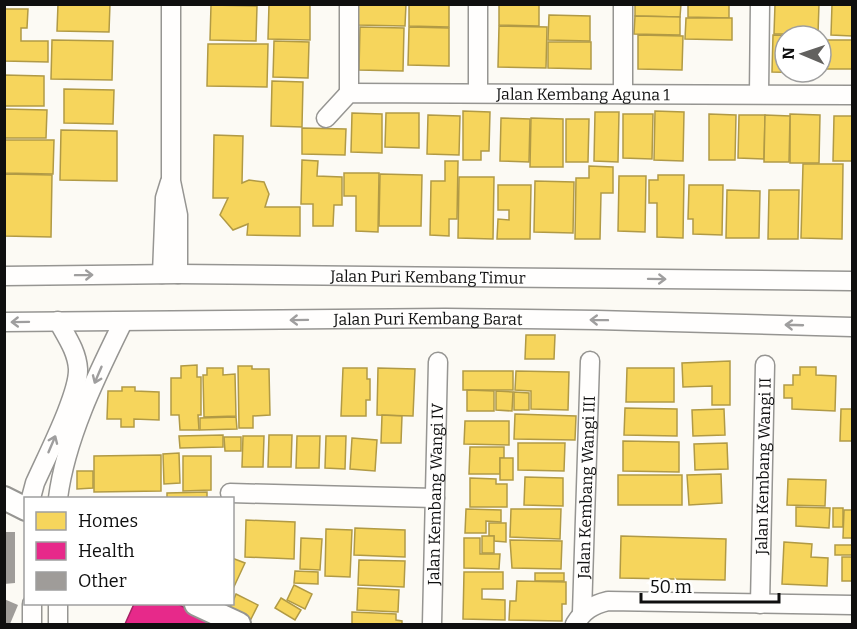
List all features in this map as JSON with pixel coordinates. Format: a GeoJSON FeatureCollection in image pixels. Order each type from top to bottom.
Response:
{"type":"FeatureCollection","features":[{"type":"Feature","properties":{"kind":"street"},"geometry":{"type":"LineString","coordinates":[[170,274],[165,198],[171,181],[171,4]]}},
{"type":"Feature","properties":{"kind":"street"},"geometry":{"type":"LineString","coordinates":[[326,118],[349,93],[349,4]]}},
{"type":"Feature","properties":{"kind":"street"},"geometry":{"type":"LineString","coordinates":[[478,4],[478,93]]}},
{"type":"Feature","properties":{"kind":"street"},"geometry":{"type":"LineString","coordinates":[[623,4],[623,94]]}},
{"type":"Feature","properties":{"kind":"street"},"geometry":{"type":"LineString","coordinates":[[759,94],[760,4]]}},
{"type":"Feature","properties":{"kind":"street","name":"Jalan Kembang Aguna 1"},"geometry":{"type":"LineString","coordinates":[[349,93],[852,95]]}},
{"type":"Feature","properties":{"kind":"street","name":"Jalan Puri Kembang Timur"},"geometry":{"type":"LineString","coordinates":[[4,276],[170,274],[852,281]]}},
{"type":"Feature","properties":{"kind":"street","name":"Jalan Puri Kembang Barat"},"geometry":{"type":"LineString","coordinates":[[4,322],[445,318],[852,327]]}},
{"type":"Feature","properties":{"kind":"street"},"geometry":{"type":"LineString","coordinates":[[31,497],[35,483],[76,387],[78,369],[74,352],[58,321]]}},
{"type":"Feature","properties":{"kind":"street"},"geometry":{"type":"LineString","coordinates":[[58,497],[72,437],[123,322]]}},
{"type":"Feature","properties":{"kind":"street","name":"Jalan Kembang Wangi III"},"geometry":{"type":"LineString","coordinates":[[578,619],[590,361]]}},
{"type":"Feature","properties":{"kind":"street","name":"Jalan Kembang Wangi IV"},"geometry":{"type":"LineString","coordinates":[[432,624],[438,362]]}},
{"type":"Feature","properties":{"kind":"street","name":"Jalan Kembang Wangi II"},"geometry":{"type":"LineString","coordinates":[[760,604],[765,365]]}},
{"type":"Feature","properties":{"kind":"street"},"geometry":{"type":"LineString","coordinates":[[230,493],[435,498]]}},
{"type":"Feature","properties":{"kind":"street"},"geometry":{"type":"LineString","coordinates":[[4,498],[24,508]]}},
{"type":"Feature","properties":{"kind":"street"},"geometry":{"type":"LineString","coordinates":[[578,619],[594,605],[608,601],[852,605]]}},
{"type":"Feature","properties":{"kind":"street"},"geometry":{"type":"LineString","coordinates":[[32,605],[32,624]]}},
{"type":"Feature","properties":{"kind":"street"},"geometry":{"type":"LineString","coordinates":[[58,605],[58,624]]}},
{"type":"Feature","properties":{"kind":"street"},"geometry":{"type":"LineString","coordinates":[[200,605],[239,624]]}},
{"type":"Feature","properties":{"kind":"building: Homes"},"geometry":{"type":"Polygon","coordinates":[[[58,4],[110,4],[109,32],[57,31],[58,4]]]}},
{"type":"Feature","properties":{"kind":"building: Homes"},"geometry":{"type":"Polygon","coordinates":[[[269,4],[310,4],[310,40],[268,39],[269,4]]]}},
{"type":"Feature","properties":{"kind":"building: Homes"},"geometry":{"type":"Polygon","coordinates":[[[357,4],[406,4],[405,26],[357,25],[357,4]]]}},
{"type":"Feature","properties":{"kind":"building: Homes"},"geometry":{"type":"Polygon","coordinates":[[[409,4],[449,5],[449,27],[409,26],[409,4]]]}},
{"type":"Feature","properties":{"kind":"building: Homes"},"geometry":{"type":"Polygon","coordinates":[[[499,4],[539,4],[539,26],[499,25],[499,4]]]}},
{"type":"Feature","properties":{"kind":"building: Homes"},"geometry":{"type":"Polygon","coordinates":[[[635,4],[681,4],[680,17],[635,16],[635,4]]]}},
{"type":"Feature","properties":{"kind":"building: Homes"},"geometry":{"type":"Polygon","coordinates":[[[688,4],[729,4],[729,18],[688,17],[688,4]]]}},
{"type":"Feature","properties":{"kind":"building: Homes"},"geometry":{"type":"Polygon","coordinates":[[[775,4],[819,4],[818,24],[774,24],[775,4]]]}},
{"type":"Feature","properties":{"kind":"building: Homes"},"geometry":{"type":"Polygon","coordinates":[[[832,4],[852,4],[852,36],[833,35],[832,4]]]}},
{"type":"Feature","properties":{"kind":"building: Homes"},"geometry":{"type":"Polygon","coordinates":[[[211,5],[257,6],[256,41],[210,40],[211,5]]]}},
{"type":"Feature","properties":{"kind":"building: Homes"},"geometry":{"type":"Polygon","coordinates":[[[4,9],[28,9],[27,28],[21,28],[21,41],[48,41],[48,62],[4,61],[4,9]]]}},
{"type":"Feature","properties":{"kind":"building: Homes"},"geometry":{"type":"Polygon","coordinates":[[[549,15],[590,16],[590,41],[548,40],[549,15]]]}},
{"type":"Feature","properties":{"kind":"building: Homes"},"geometry":{"type":"Polygon","coordinates":[[[635,16],[680,17],[680,35],[634,34],[635,16]]]}},
{"type":"Feature","properties":{"kind":"building: Homes"},"geometry":{"type":"Polygon","coordinates":[[[686,18],[732,18],[732,40],[685,39],[686,18]]]}},
{"type":"Feature","properties":{"kind":"building: Homes"},"geometry":{"type":"Polygon","coordinates":[[[499,26],[547,27],[546,68],[498,67],[499,26]]]}},
{"type":"Feature","properties":{"kind":"building: Homes"},"geometry":{"type":"Polygon","coordinates":[[[360,27],[404,28],[403,71],[359,70],[360,27]]]}},
{"type":"Feature","properties":{"kind":"building: Homes"},"geometry":{"type":"Polygon","coordinates":[[[409,27],[449,28],[449,66],[408,65],[409,27]]]}},
{"type":"Feature","properties":{"kind":"building: Homes"},"geometry":{"type":"Polygon","coordinates":[[[638,35],[683,36],[682,70],[638,69],[638,35]]]}},
{"type":"Feature","properties":{"kind":"building: Homes"},"geometry":{"type":"Polygon","coordinates":[[[52,40],[113,41],[112,80],[51,79],[52,40]]]}},
{"type":"Feature","properties":{"kind":"building: Homes"},"geometry":{"type":"Polygon","coordinates":[[[833,40],[852,40],[852,69],[833,69],[833,40]]]}},
{"type":"Feature","properties":{"kind":"building: Homes"},"geometry":{"type":"Polygon","coordinates":[[[274,41],[309,42],[308,78],[273,77],[274,41]]]}},
{"type":"Feature","properties":{"kind":"building: Homes"},"geometry":{"type":"Polygon","coordinates":[[[548,42],[591,42],[591,69],[548,68],[548,42]]]}},
{"type":"Feature","properties":{"kind":"building: Homes"},"geometry":{"type":"Polygon","coordinates":[[[208,44],[268,44],[267,87],[207,86],[208,44]]]}},
{"type":"Feature","properties":{"kind":"building: Homes"},"geometry":{"type":"Polygon","coordinates":[[[4,75],[44,76],[44,106],[4,106],[4,75]]]}},
{"type":"Feature","properties":{"kind":"building: Homes"},"geometry":{"type":"Polygon","coordinates":[[[272,81],[303,82],[302,127],[271,126],[272,81]]]}},
{"type":"Feature","properties":{"kind":"building: Homes"},"geometry":{"type":"Polygon","coordinates":[[[64,89],[114,90],[113,124],[64,123],[64,89]]]}},
{"type":"Feature","properties":{"kind":"building: Homes"},"geometry":{"type":"Polygon","coordinates":[[[4,109],[47,110],[46,138],[4,138],[4,109]]]}},
{"type":"Feature","properties":{"kind":"building: Homes"},"geometry":{"type":"Polygon","coordinates":[[[463,111],[490,112],[489,151],[481,151],[481,160],[463,160],[463,111]]]}},
{"type":"Feature","properties":{"kind":"building: Homes"},"geometry":{"type":"Polygon","coordinates":[[[655,111],[684,112],[683,161],[654,160],[655,111]]]}},
{"type":"Feature","properties":{"kind":"building: Homes"},"geometry":{"type":"Polygon","coordinates":[[[595,112],[619,112],[618,162],[594,161],[595,112]]]}},
{"type":"Feature","properties":{"kind":"building: Homes"},"geometry":{"type":"Polygon","coordinates":[[[352,113],[382,114],[382,153],[351,152],[352,113]]]}},
{"type":"Feature","properties":{"kind":"building: Homes"},"geometry":{"type":"Polygon","coordinates":[[[386,113],[419,113],[419,148],[385,147],[386,113]]]}},
{"type":"Feature","properties":{"kind":"building: Homes"},"geometry":{"type":"Polygon","coordinates":[[[623,114],[653,114],[652,159],[623,158],[623,114]]]}},
{"type":"Feature","properties":{"kind":"building: Homes"},"geometry":{"type":"Polygon","coordinates":[[[709,114],[736,115],[735,160],[709,160],[709,114]]]}},
{"type":"Feature","properties":{"kind":"building: Homes"},"geometry":{"type":"Polygon","coordinates":[[[790,114],[820,115],[819,163],[790,163],[790,114]]]}},
{"type":"Feature","properties":{"kind":"building: Homes"},"geometry":{"type":"Polygon","coordinates":[[[428,115],[460,116],[459,155],[427,154],[428,115]]]}},
{"type":"Feature","properties":{"kind":"building: Homes"},"geometry":{"type":"Polygon","coordinates":[[[739,115],[765,115],[764,159],[738,158],[739,115]]]}},
{"type":"Feature","properties":{"kind":"building: Homes"},"geometry":{"type":"Polygon","coordinates":[[[765,115],[790,116],[789,162],[764,162],[765,115]]]}},
{"type":"Feature","properties":{"kind":"building: Homes"},"geometry":{"type":"Polygon","coordinates":[[[834,116],[852,116],[852,161],[833,161],[834,116]]]}},
{"type":"Feature","properties":{"kind":"building: Homes"},"geometry":{"type":"Polygon","coordinates":[[[501,118],[530,119],[529,162],[500,161],[501,118]]]}},
{"type":"Feature","properties":{"kind":"building: Homes"},"geometry":{"type":"Polygon","coordinates":[[[531,118],[563,119],[563,167],[530,167],[531,118]]]}},
{"type":"Feature","properties":{"kind":"building: Homes"},"geometry":{"type":"Polygon","coordinates":[[[566,119],[589,119],[588,162],[566,162],[566,119]]]}},
{"type":"Feature","properties":{"kind":"building: Homes"},"geometry":{"type":"Polygon","coordinates":[[[302,128],[346,129],[345,155],[302,154],[302,128]]]}},
{"type":"Feature","properties":{"kind":"building: Homes"},"geometry":{"type":"Polygon","coordinates":[[[61,130],[117,131],[117,181],[60,180],[61,130]]]}},
{"type":"Feature","properties":{"kind":"building: Homes"},"geometry":{"type":"Polygon","coordinates":[[[214,135],[243,136],[242,183],[249,180],[264,182],[269,194],[265,207],[300,207],[300,236],[247,235],[248,224],[233,230],[220,215],[228,198],[213,198],[214,135]]]}},
{"type":"Feature","properties":{"kind":"building: Homes"},"geometry":{"type":"Polygon","coordinates":[[[4,140],[54,140],[53,174],[4,173],[4,140]]]}},
{"type":"Feature","properties":{"kind":"building: Homes"},"geometry":{"type":"Polygon","coordinates":[[[302,160],[318,161],[317,176],[342,177],[342,205],[334,205],[333,226],[313,226],[313,204],[301,204],[302,160]]]}},
{"type":"Feature","properties":{"kind":"building: Homes"},"geometry":{"type":"Polygon","coordinates":[[[445,161],[458,161],[457,219],[449,219],[449,236],[430,235],[431,181],[445,181],[445,161]]]}},
{"type":"Feature","properties":{"kind":"building: Homes"},"geometry":{"type":"Polygon","coordinates":[[[803,164],[843,164],[842,239],[801,238],[803,164]]]}},
{"type":"Feature","properties":{"kind":"building: Homes"},"geometry":{"type":"Polygon","coordinates":[[[589,166],[613,167],[613,193],[601,193],[600,239],[575,239],[576,178],[589,178],[589,166]]]}},
{"type":"Feature","properties":{"kind":"building: Homes"},"geometry":{"type":"Polygon","coordinates":[[[344,173],[379,173],[378,232],[356,231],[356,196],[344,196],[344,173]]]}},
{"type":"Feature","properties":{"kind":"building: Homes"},"geometry":{"type":"Polygon","coordinates":[[[4,174],[52,175],[51,237],[4,236],[4,174]]]}},
{"type":"Feature","properties":{"kind":"building: Homes"},"geometry":{"type":"Polygon","coordinates":[[[380,174],[422,175],[421,226],[379,226],[380,174]]]}},
{"type":"Feature","properties":{"kind":"building: Homes"},"geometry":{"type":"Polygon","coordinates":[[[658,175],[684,175],[683,238],[657,237],[657,203],[649,203],[649,180],[658,180],[658,175]]]}},
{"type":"Feature","properties":{"kind":"building: Homes"},"geometry":{"type":"Polygon","coordinates":[[[619,176],[646,176],[645,232],[618,231],[619,176]]]}},
{"type":"Feature","properties":{"kind":"building: Homes"},"geometry":{"type":"Polygon","coordinates":[[[459,177],[494,177],[493,239],[458,238],[459,177]]]}},
{"type":"Feature","properties":{"kind":"building: Homes"},"geometry":{"type":"Polygon","coordinates":[[[535,181],[574,182],[573,233],[534,232],[535,181]]]}},
{"type":"Feature","properties":{"kind":"building: Homes"},"geometry":{"type":"Polygon","coordinates":[[[498,185],[531,185],[530,239],[497,239],[498,219],[509,220],[509,210],[498,210],[498,185]]]}},
{"type":"Feature","properties":{"kind":"building: Homes"},"geometry":{"type":"Polygon","coordinates":[[[689,185],[723,185],[722,235],[693,234],[693,219],[688,219],[689,185]]]}},
{"type":"Feature","properties":{"kind":"building: Homes"},"geometry":{"type":"Polygon","coordinates":[[[727,190],[760,191],[759,238],[726,238],[727,190]]]}},
{"type":"Feature","properties":{"kind":"building: Homes"},"geometry":{"type":"Polygon","coordinates":[[[769,190],[799,190],[798,239],[768,239],[769,190]]]}},
{"type":"Feature","properties":{"kind":"building: Homes"},"geometry":{"type":"Polygon","coordinates":[[[526,335],[555,335],[554,359],[525,359],[526,335]]]}},
{"type":"Feature","properties":{"kind":"building: Homes"},"geometry":{"type":"Polygon","coordinates":[[[730,361],[730,405],[712,405],[712,386],[683,387],[682,363],[730,361]]]}},
{"type":"Feature","properties":{"kind":"building: Homes"},"geometry":{"type":"Polygon","coordinates":[[[197,365],[197,377],[201,377],[199,430],[180,430],[179,415],[171,415],[171,378],[181,378],[181,366],[197,365]]]}},
{"type":"Feature","properties":{"kind":"building: Homes"},"geometry":{"type":"Polygon","coordinates":[[[238,366],[269,369],[270,415],[253,416],[253,428],[239,428],[238,366]]]}},
{"type":"Feature","properties":{"kind":"building: Homes"},"geometry":{"type":"Polygon","coordinates":[[[800,367],[816,367],[816,375],[836,376],[835,411],[792,409],[792,398],[784,398],[784,385],[793,385],[793,375],[800,375],[800,367]]]}},
{"type":"Feature","properties":{"kind":"building: Homes"},"geometry":{"type":"Polygon","coordinates":[[[207,368],[223,368],[223,375],[235,374],[236,416],[204,417],[203,375],[207,375],[207,368]]]}},
{"type":"Feature","properties":{"kind":"building: Homes"},"geometry":{"type":"Polygon","coordinates":[[[343,368],[367,368],[367,379],[370,379],[370,400],[366,400],[366,416],[341,416],[343,368]]]}},
{"type":"Feature","properties":{"kind":"building: Homes"},"geometry":{"type":"Polygon","coordinates":[[[378,368],[415,369],[413,416],[377,415],[378,368]]]}},
{"type":"Feature","properties":{"kind":"building: Homes"},"geometry":{"type":"Polygon","coordinates":[[[627,368],[674,368],[674,402],[626,402],[627,368]]]}},
{"type":"Feature","properties":{"kind":"building: Homes"},"geometry":{"type":"Polygon","coordinates":[[[463,371],[513,371],[513,390],[463,390],[463,371]]]}},
{"type":"Feature","properties":{"kind":"building: Homes"},"geometry":{"type":"Polygon","coordinates":[[[516,371],[569,372],[568,410],[531,409],[531,391],[515,390],[516,371]]]}},
{"type":"Feature","properties":{"kind":"building: Homes"},"geometry":{"type":"Polygon","coordinates":[[[122,387],[135,387],[135,391],[159,392],[159,420],[134,419],[134,427],[121,427],[121,419],[107,419],[108,391],[122,391],[122,387]]]}},
{"type":"Feature","properties":{"kind":"building: Homes"},"geometry":{"type":"Polygon","coordinates":[[[467,390],[494,391],[494,411],[467,411],[467,390]]]}},
{"type":"Feature","properties":{"kind":"building: Homes"},"geometry":{"type":"Polygon","coordinates":[[[496,391],[513,392],[512,411],[496,410],[496,391]]]}},
{"type":"Feature","properties":{"kind":"building: Homes"},"geometry":{"type":"Polygon","coordinates":[[[514,392],[529,393],[529,410],[514,410],[514,392]]]}},
{"type":"Feature","properties":{"kind":"building: Homes"},"geometry":{"type":"Polygon","coordinates":[[[625,408],[677,409],[677,436],[624,435],[625,408]]]}},
{"type":"Feature","properties":{"kind":"building: Homes"},"geometry":{"type":"Polygon","coordinates":[[[724,409],[725,435],[693,436],[692,410],[724,409]]]}},
{"type":"Feature","properties":{"kind":"building: Homes"},"geometry":{"type":"Polygon","coordinates":[[[841,409],[852,409],[852,441],[840,441],[841,409]]]}},
{"type":"Feature","properties":{"kind":"building: Homes"},"geometry":{"type":"Polygon","coordinates":[[[515,414],[576,416],[575,440],[514,439],[515,414]]]}},
{"type":"Feature","properties":{"kind":"building: Homes"},"geometry":{"type":"Polygon","coordinates":[[[382,415],[402,416],[401,443],[381,443],[382,415]]]}},
{"type":"Feature","properties":{"kind":"building: Homes"},"geometry":{"type":"Polygon","coordinates":[[[236,417],[237,429],[200,430],[200,418],[236,417]]]}},
{"type":"Feature","properties":{"kind":"building: Homes"},"geometry":{"type":"Polygon","coordinates":[[[465,421],[509,421],[509,445],[464,444],[465,421]]]}},
{"type":"Feature","properties":{"kind":"building: Homes"},"geometry":{"type":"Polygon","coordinates":[[[223,435],[223,447],[180,448],[179,436],[223,435]]]}},
{"type":"Feature","properties":{"kind":"building: Homes"},"geometry":{"type":"Polygon","coordinates":[[[269,435],[292,435],[291,467],[268,467],[269,435]]]}},
{"type":"Feature","properties":{"kind":"building: Homes"},"geometry":{"type":"Polygon","coordinates":[[[243,436],[264,436],[263,467],[242,467],[243,436]]]}},
{"type":"Feature","properties":{"kind":"building: Homes"},"geometry":{"type":"Polygon","coordinates":[[[297,436],[320,436],[319,468],[296,468],[297,436]]]}},
{"type":"Feature","properties":{"kind":"building: Homes"},"geometry":{"type":"Polygon","coordinates":[[[326,436],[346,436],[345,469],[325,468],[326,436]]]}},
{"type":"Feature","properties":{"kind":"building: Homes"},"geometry":{"type":"Polygon","coordinates":[[[224,437],[241,437],[241,451],[225,451],[224,437]]]}},
{"type":"Feature","properties":{"kind":"building: Homes"},"geometry":{"type":"Polygon","coordinates":[[[352,438],[377,440],[375,471],[350,469],[352,438]]]}},
{"type":"Feature","properties":{"kind":"building: Homes"},"geometry":{"type":"Polygon","coordinates":[[[623,441],[679,442],[679,472],[623,471],[623,441]]]}},
{"type":"Feature","properties":{"kind":"building: Homes"},"geometry":{"type":"Polygon","coordinates":[[[518,443],[565,443],[564,471],[518,470],[518,443]]]}},
{"type":"Feature","properties":{"kind":"building: Homes"},"geometry":{"type":"Polygon","coordinates":[[[727,443],[728,469],[695,470],[694,444],[727,443]]]}},
{"type":"Feature","properties":{"kind":"building: Homes"},"geometry":{"type":"Polygon","coordinates":[[[470,447],[504,447],[504,458],[500,458],[500,474],[469,474],[470,447]]]}},
{"type":"Feature","properties":{"kind":"building: Homes"},"geometry":{"type":"Polygon","coordinates":[[[179,453],[180,483],[164,484],[163,454],[179,453]]]}},
{"type":"Feature","properties":{"kind":"building: Homes"},"geometry":{"type":"Polygon","coordinates":[[[161,455],[161,491],[94,492],[94,456],[161,455]]]}},
{"type":"Feature","properties":{"kind":"building: Homes"},"geometry":{"type":"Polygon","coordinates":[[[183,456],[211,456],[211,490],[183,491],[183,456]]]}},
{"type":"Feature","properties":{"kind":"building: Homes"},"geometry":{"type":"Polygon","coordinates":[[[500,458],[513,458],[513,480],[500,480],[500,458]]]}},
{"type":"Feature","properties":{"kind":"building: Homes"},"geometry":{"type":"Polygon","coordinates":[[[77,471],[93,471],[93,488],[77,489],[77,471]]]}},
{"type":"Feature","properties":{"kind":"building: Homes"},"geometry":{"type":"Polygon","coordinates":[[[721,474],[722,503],[689,505],[687,475],[721,474]]]}},
{"type":"Feature","properties":{"kind":"building: Homes"},"geometry":{"type":"Polygon","coordinates":[[[618,475],[682,475],[682,505],[618,505],[618,475]]]}},
{"type":"Feature","properties":{"kind":"building: Homes"},"geometry":{"type":"Polygon","coordinates":[[[525,477],[563,478],[563,506],[524,505],[525,477]]]}},
{"type":"Feature","properties":{"kind":"building: Homes"},"geometry":{"type":"Polygon","coordinates":[[[470,478],[496,479],[496,484],[507,484],[507,507],[470,507],[470,478]]]}},
{"type":"Feature","properties":{"kind":"building: Homes"},"geometry":{"type":"Polygon","coordinates":[[[788,479],[826,480],[825,506],[787,505],[788,479]]]}},
{"type":"Feature","properties":{"kind":"building: Homes"},"geometry":{"type":"Polygon","coordinates":[[[207,492],[207,497],[167,497],[167,493],[207,492]]]}},
{"type":"Feature","properties":{"kind":"building: Homes"},"geometry":{"type":"Polygon","coordinates":[[[796,507],[830,508],[829,528],[796,526],[796,507]]]}},
{"type":"Feature","properties":{"kind":"building: Homes"},"geometry":{"type":"Polygon","coordinates":[[[833,508],[843,508],[843,527],[833,527],[833,508]]]}},
{"type":"Feature","properties":{"kind":"building: Homes"},"geometry":{"type":"Polygon","coordinates":[[[466,509],[501,510],[501,522],[486,521],[486,533],[465,533],[466,509]]]}},
{"type":"Feature","properties":{"kind":"building: Homes"},"geometry":{"type":"Polygon","coordinates":[[[511,509],[561,509],[560,539],[510,537],[511,509]]]}},
{"type":"Feature","properties":{"kind":"building: Homes"},"geometry":{"type":"Polygon","coordinates":[[[844,510],[852,510],[852,538],[843,538],[844,510]]]}},
{"type":"Feature","properties":{"kind":"building: Homes"},"geometry":{"type":"Polygon","coordinates":[[[246,520],[295,522],[294,559],[245,557],[246,520]]]}},
{"type":"Feature","properties":{"kind":"building: Homes"},"geometry":{"type":"Polygon","coordinates":[[[489,523],[506,523],[506,542],[494,541],[494,536],[489,536],[489,523]]]}},
{"type":"Feature","properties":{"kind":"building: Homes"},"geometry":{"type":"Polygon","coordinates":[[[355,528],[405,530],[405,557],[354,555],[355,528]]]}},
{"type":"Feature","properties":{"kind":"building: Homes"},"geometry":{"type":"Polygon","coordinates":[[[326,529],[352,530],[350,577],[325,576],[326,529]]]}},
{"type":"Feature","properties":{"kind":"building: Homes"},"geometry":{"type":"Polygon","coordinates":[[[482,536],[494,536],[494,553],[482,553],[482,536]]]}},
{"type":"Feature","properties":{"kind":"building: Homes"},"geometry":{"type":"Polygon","coordinates":[[[621,536],[726,539],[725,580],[620,578],[621,536]]]}},
{"type":"Feature","properties":{"kind":"building: Homes"},"geometry":{"type":"Polygon","coordinates":[[[301,538],[322,539],[320,570],[300,569],[301,538]]]}},
{"type":"Feature","properties":{"kind":"building: Homes"},"geometry":{"type":"Polygon","coordinates":[[[464,538],[480,538],[480,554],[500,554],[499,569],[464,568],[464,538]]]}},
{"type":"Feature","properties":{"kind":"building: Homes"},"geometry":{"type":"Polygon","coordinates":[[[510,540],[562,541],[561,569],[512,568],[510,540]]]}},
{"type":"Feature","properties":{"kind":"building: Homes"},"geometry":{"type":"Polygon","coordinates":[[[784,542],[812,544],[811,557],[828,558],[827,586],[782,584],[784,542]]]}},
{"type":"Feature","properties":{"kind":"building: Homes"},"geometry":{"type":"Polygon","coordinates":[[[835,545],[852,545],[852,555],[835,555],[835,545]]]}},
{"type":"Feature","properties":{"kind":"building: Homes"},"geometry":{"type":"Polygon","coordinates":[[[842,557],[852,557],[852,581],[842,581],[842,557]]]}},
{"type":"Feature","properties":{"kind":"building: Homes"},"geometry":{"type":"Polygon","coordinates":[[[234,559],[245,563],[234,587],[234,559]]]}},
{"type":"Feature","properties":{"kind":"building: Homes"},"geometry":{"type":"Polygon","coordinates":[[[359,560],[405,561],[404,587],[358,585],[359,560]]]}},
{"type":"Feature","properties":{"kind":"building: Homes"},"geometry":{"type":"Polygon","coordinates":[[[295,571],[318,572],[318,584],[294,583],[295,571]]]}},
{"type":"Feature","properties":{"kind":"building: Homes"},"geometry":{"type":"Polygon","coordinates":[[[464,572],[503,572],[503,589],[482,589],[482,599],[505,600],[505,620],[463,619],[464,572]]]}},
{"type":"Feature","properties":{"kind":"building: Homes"},"geometry":{"type":"Polygon","coordinates":[[[535,573],[564,573],[564,581],[535,581],[535,573]]]}},
{"type":"Feature","properties":{"kind":"building: Homes"},"geometry":{"type":"Polygon","coordinates":[[[517,581],[566,582],[566,604],[562,604],[562,621],[509,620],[510,601],[516,601],[517,581]]]}},
{"type":"Feature","properties":{"kind":"building: Homes"},"geometry":{"type":"Polygon","coordinates":[[[294,585],[312,594],[305,609],[287,600],[294,585]]]}},
{"type":"Feature","properties":{"kind":"building: Homes"},"geometry":{"type":"Polygon","coordinates":[[[358,588],[399,590],[398,612],[357,610],[358,588]]]}},
{"type":"Feature","properties":{"kind":"building: Homes"},"geometry":{"type":"Polygon","coordinates":[[[236,594],[258,605],[251,619],[229,607],[234,605],[236,594]]]}},
{"type":"Feature","properties":{"kind":"building: Homes"},"geometry":{"type":"Polygon","coordinates":[[[281,598],[301,610],[295,620],[275,608],[281,598]]]}},
{"type":"Feature","properties":{"kind":"building: Homes"},"geometry":{"type":"Polygon","coordinates":[[[352,612],[396,614],[396,620],[402,621],[402,624],[352,624],[352,612]]]}},
{"type":"Feature","properties":{"kind":"building: Health"},"geometry":{"type":"Polygon","coordinates":[[[134,605],[180,605],[215,624],[125,624],[134,605]]]}},
{"type":"Feature","properties":{"kind":"building: Other"},"geometry":{"type":"Polygon","coordinates":[[[4,532],[15,532],[15,583],[4,584],[4,532]]]}},
{"type":"Feature","properties":{"kind":"building: Other"},"geometry":{"type":"Polygon","coordinates":[[[4,599],[18,605],[10,624],[4,624],[4,599]]]}}]}
